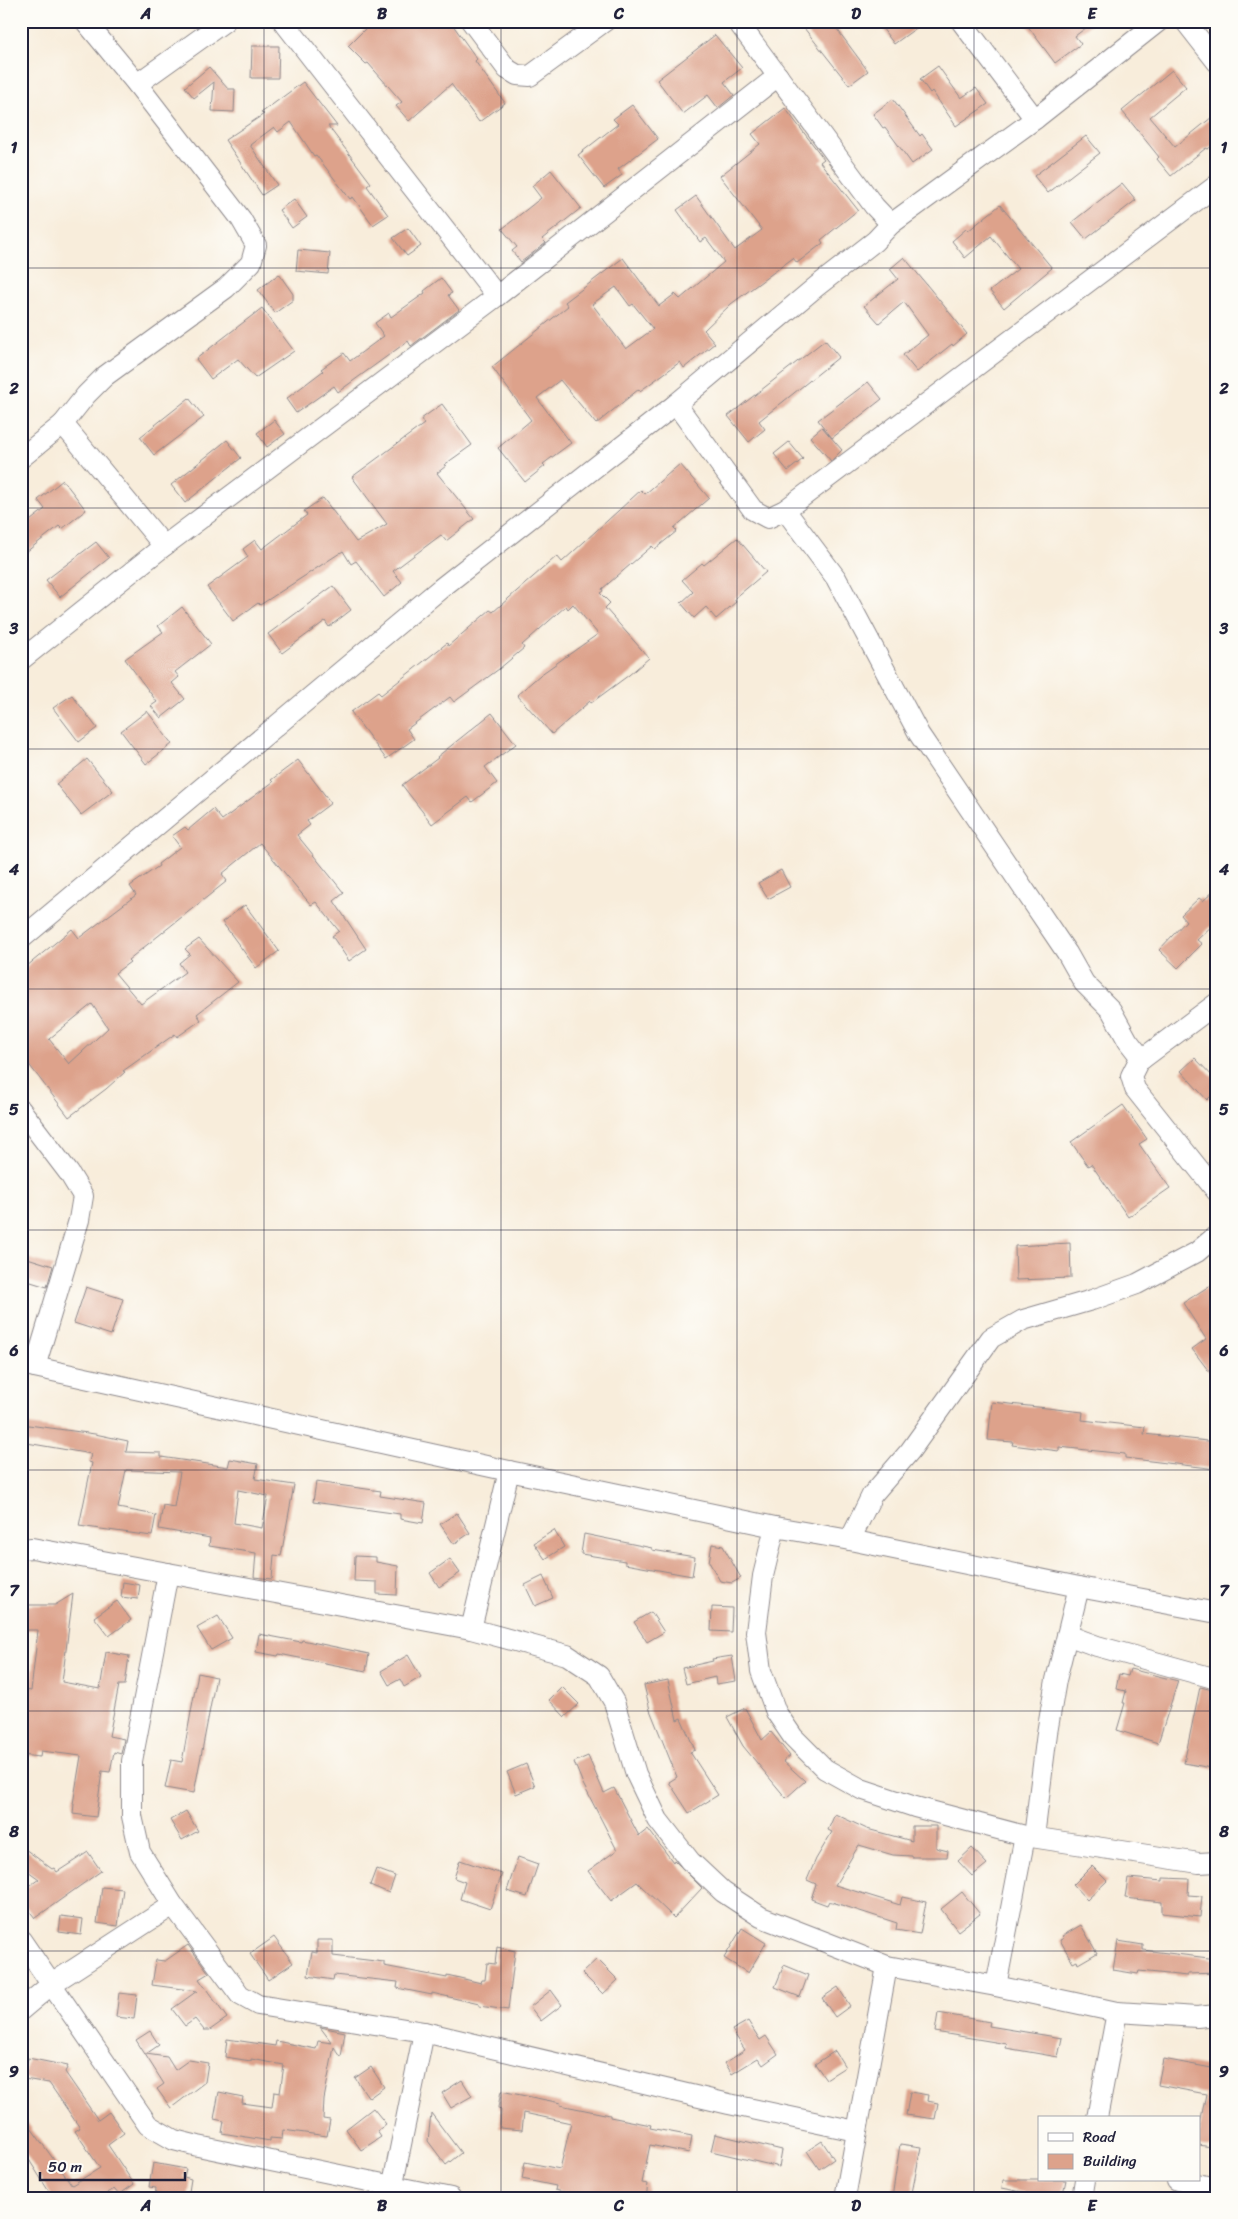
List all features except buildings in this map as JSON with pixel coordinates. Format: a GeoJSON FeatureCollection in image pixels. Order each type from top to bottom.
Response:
{"type":"FeatureCollection","features":[{"type":"Feature","properties":{"kind":"street"},"geometry":{"type":"LineString","coordinates":[[21,458],[63,424],[86,395],[105,376],[226,288],[251,263],[256,244],[241,219],[137,84],[85,21]]}},
{"type":"Feature","properties":{"kind":"street"},"geometry":{"type":"LineString","coordinates":[[137,84],[225,21]]}},
{"type":"Feature","properties":{"kind":"street"},"geometry":{"type":"LineString","coordinates":[[282,21],[497,296]]}},
{"type":"Feature","properties":{"kind":"street"},"geometry":{"type":"LineString","coordinates":[[471,21],[507,69],[517,75],[530,76],[605,21]]}},
{"type":"Feature","properties":{"kind":"street"},"geometry":{"type":"LineString","coordinates":[[737,21],[874,206],[891,224]]}},
{"type":"Feature","properties":{"kind":"street"},"geometry":{"type":"LineString","coordinates":[[961,21],[1036,119]]}},
{"type":"Feature","properties":{"kind":"street"},"geometry":{"type":"LineString","coordinates":[[21,939],[440,589],[676,404],[817,286],[875,241],[891,224],[1036,119],[1158,21]]}},
{"type":"Feature","properties":{"kind":"street"},"geometry":{"type":"LineString","coordinates":[[1185,21],[1217,62]]}},
{"type":"Feature","properties":{"kind":"street"},"geometry":{"type":"LineString","coordinates":[[21,660],[164,546],[497,296],[778,76]]}},
{"type":"Feature","properties":{"kind":"street"},"geometry":{"type":"LineString","coordinates":[[676,404],[753,510],[768,518],[785,510],[1217,185]]}},
{"type":"Feature","properties":{"kind":"street"},"geometry":{"type":"LineString","coordinates":[[63,424],[164,546]]}},
{"type":"Feature","properties":{"kind":"street"},"geometry":{"type":"LineString","coordinates":[[785,510],[836,578],[919,734],[1067,953],[1084,983],[1111,1010],[1128,1040],[1142,1059]]}},
{"type":"Feature","properties":{"kind":"street"},"geometry":{"type":"LineString","coordinates":[[1217,1003],[1138,1062],[1131,1076],[1135,1089],[1217,1192]]}},
{"type":"Feature","properties":{"kind":"street"},"geometry":{"type":"LineString","coordinates":[[21,1110],[69,1173],[83,1196],[79,1220],[28,1366],[508,1471],[775,1527],[850,1540],[1217,1613]]}},
{"type":"Feature","properties":{"kind":"street"},"geometry":{"type":"LineString","coordinates":[[850,1540],[872,1495],[910,1451],[991,1338],[1024,1320],[1092,1300],[1136,1284],[1197,1252],[1217,1235]]}},
{"type":"Feature","properties":{"kind":"street"},"geometry":{"type":"LineString","coordinates":[[471,1629],[508,1471]]}},
{"type":"Feature","properties":{"kind":"street"},"geometry":{"type":"LineString","coordinates":[[775,1527],[763,1576],[756,1632],[761,1671],[776,1712],[793,1737],[825,1769],[861,1789],[915,1807],[1030,1836],[1199,1863],[1217,1862]]}},
{"type":"Feature","properties":{"kind":"street"},"geometry":{"type":"LineString","coordinates":[[21,1549],[32,1548],[471,1629],[567,1655],[598,1676],[614,1702],[636,1774],[658,1820],[690,1861],[723,1892],[762,1917],[887,1966],[996,1986],[1117,2012],[1198,2017],[1217,2015]]}},
{"type":"Feature","properties":{"kind":"street"},"geometry":{"type":"LineString","coordinates":[[168,1573],[132,1761],[132,1816],[140,1852],[173,1906],[240,1995],[258,2005],[424,2032],[729,2104],[856,2131]]}},
{"type":"Feature","properties":{"kind":"street"},"geometry":{"type":"LineString","coordinates":[[996,1986],[1030,1836],[1056,1680],[1079,1587]]}},
{"type":"Feature","properties":{"kind":"street"},"geometry":{"type":"LineString","coordinates":[[1067,1634],[1114,1651],[1217,1680]]}},
{"type":"Feature","properties":{"kind":"street"},"geometry":{"type":"LineString","coordinates":[[21,2010],[53,1983],[173,1906]]}},
{"type":"Feature","properties":{"kind":"street"},"geometry":{"type":"LineString","coordinates":[[21,1940],[53,1983],[148,2125],[174,2140],[198,2146],[391,2192],[451,2198]]}},
{"type":"Feature","properties":{"kind":"street"},"geometry":{"type":"LineString","coordinates":[[845,2198],[887,1966]]}},
{"type":"Feature","properties":{"kind":"street"},"geometry":{"type":"LineString","coordinates":[[1097,2116],[1117,2012]]}},
{"type":"Feature","properties":{"kind":"street"},"geometry":{"type":"LineString","coordinates":[[391,2192],[424,2032]]}},
{"type":"Feature","properties":{"kind":"street"},"geometry":{"type":"LineString","coordinates":[[1082,2198],[1085,2182]]}},
{"type":"Feature","properties":{"kind":"street"},"geometry":{"type":"LineString","coordinates":[[1187,2182],[1217,2188]]}}]}
